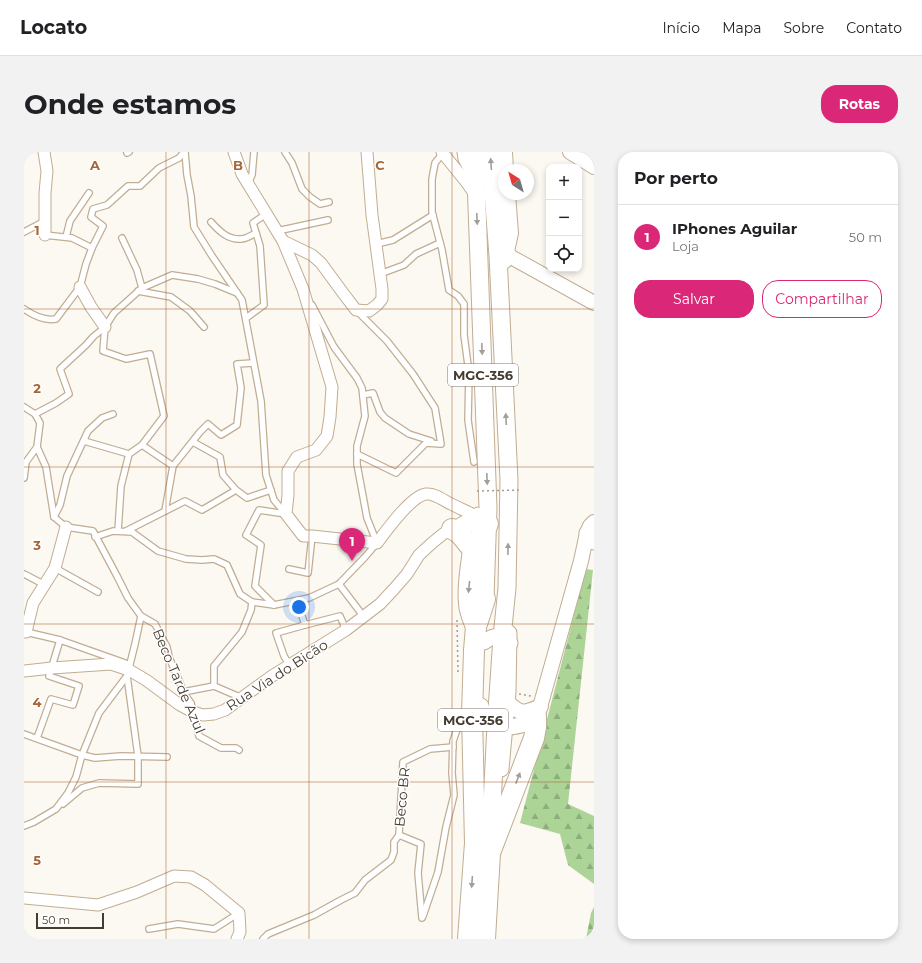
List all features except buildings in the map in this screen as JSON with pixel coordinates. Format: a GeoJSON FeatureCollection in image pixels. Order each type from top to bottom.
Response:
{"type":"FeatureCollection","features":[{"type":"Feature","properties":{"kind":"highway"},"geometry":{"type":"LineString","coordinates":[[480,634],[471,614],[468,594],[473,550],[483,516]]}},
{"type":"Feature","properties":{"kind":"highway"},"geometry":{"type":"LineString","coordinates":[[452,529],[459,533],[473,550]]}},
{"type":"Feature","properties":{"kind":"highway","name":"MGC-356"},"geometry":{"type":"LineString","coordinates":[[485,599],[480,634],[474,650],[485,939]]}},
{"type":"Feature","properties":{"kind":"highway"},"geometry":{"type":"LineString","coordinates":[[482,848],[534,738],[538,711]]}},
{"type":"Feature","properties":{"kind":"highway","name":"MGC-356"},"geometry":{"type":"LineString","coordinates":[[468,939],[482,848]]}},
{"type":"Feature","properties":{"kind":"main road","name":"MGC-356"},"geometry":{"type":"LineString","coordinates":[[475,152],[474,187],[485,599]]}},
{"type":"Feature","properties":{"kind":"main road","name":"MGC-356"},"geometry":{"type":"LineString","coordinates":[[482,848],[501,726],[506,640],[509,480],[498,256],[490,152]]}},
{"type":"Feature","properties":{"kind":"main road"},"geometry":{"type":"LineString","coordinates":[[480,634],[490,637],[496,636],[506,640]]}},
{"type":"Feature","properties":{"kind":"main road","name":"MGC-356"},"geometry":{"type":"LineString","coordinates":[[501,726],[511,698],[506,640]]}},
{"type":"Feature","properties":{"kind":"main road"},"geometry":{"type":"LineString","coordinates":[[511,698],[515,710],[520,712],[538,711]]}},
{"type":"Feature","properties":{"kind":"main road"},"geometry":{"type":"LineString","coordinates":[[476,710],[484,716],[489,723],[501,726],[518,726],[524,724],[531,721],[538,711]]}},
{"type":"Feature","properties":{"kind":"street"},"geometry":{"type":"LineString","coordinates":[[44,152],[47,171],[45,193],[45,236]]}},
{"type":"Feature","properties":{"kind":"street"},"geometry":{"type":"LineString","coordinates":[[234,152],[242,174],[283,241],[304,289],[332,387],[327,436],[316,450],[297,457],[288,471],[286,514],[302,536],[377,543],[400,514],[417,498],[426,494],[435,495],[452,505],[483,516]]}},
{"type":"Feature","properties":{"kind":"street"},"geometry":{"type":"LineString","coordinates":[[283,241],[312,255],[321,263],[356,310],[369,311],[377,305],[382,299],[372,215],[367,152]]}},
{"type":"Feature","properties":{"kind":"street"},"geometry":{"type":"LineString","coordinates":[[463,152],[474,187]]}},
{"type":"Feature","properties":{"kind":"street"},"geometry":{"type":"LineString","coordinates":[[505,152],[506,164]]}},
{"type":"Feature","properties":{"kind":"street"},"geometry":{"type":"LineString","coordinates":[[570,152],[594,167]]}},
{"type":"Feature","properties":{"kind":"street"},"geometry":{"type":"LineString","coordinates":[[443,153],[474,187]]}},
{"type":"Feature","properties":{"kind":"street"},"geometry":{"type":"LineString","coordinates":[[499,290],[504,267],[512,256],[508,200]]}},
{"type":"Feature","properties":{"kind":"street"},"geometry":{"type":"LineString","coordinates":[[512,256],[594,303]]}},
{"type":"Feature","properties":{"kind":"street"},"geometry":{"type":"LineString","coordinates":[[80,287],[105,327]]}},
{"type":"Feature","properties":{"kind":"street"},"geometry":{"type":"LineString","coordinates":[[452,505],[454,515],[452,529]]}},
{"type":"Feature","properties":{"kind":"street","name":"Rua Via do Bicão"},"geometry":{"type":"LineString","coordinates":[[24,671],[111,664],[129,670],[146,680],[180,705],[193,712],[203,715],[214,714],[225,710],[272,676],[346,630],[380,604],[407,574],[420,555],[443,534],[452,529],[464,531],[473,524],[475,520],[483,516]]}},
{"type":"Feature","properties":{"kind":"street"},"geometry":{"type":"LineString","coordinates":[[25,632],[33,603],[55,568],[66,527]]}},
{"type":"Feature","properties":{"kind":"street"},"geometry":{"type":"LineString","coordinates":[[538,711],[581,561],[592,532]]}},
{"type":"Feature","properties":{"kind":"street"},"geometry":{"type":"LineString","coordinates":[[581,561],[594,547]]}},
{"type":"Feature","properties":{"kind":"street"},"geometry":{"type":"LineString","coordinates":[[24,898],[98,905],[137,892],[174,876],[191,877],[205,885],[239,914],[240,932],[237,939]]}},
{"type":"Feature","properties":{"kind":"lane"},"geometry":{"type":"LineString","coordinates":[[24,309],[38,317],[50,320],[56,319],[80,287],[92,248],[104,226],[91,217],[93,209],[107,205],[128,186],[140,186],[159,168],[179,158],[184,152]]}},
{"type":"Feature","properties":{"kind":"lane"},"geometry":{"type":"LineString","coordinates":[[184,152],[194,227],[242,300],[261,401],[266,475],[274,500],[286,514]]}},
{"type":"Feature","properties":{"kind":"lane"},"geometry":{"type":"LineString","coordinates":[[248,184],[252,175],[254,152]]}},
{"type":"Feature","properties":{"kind":"lane"},"geometry":{"type":"LineString","coordinates":[[285,152],[292,163],[302,190],[320,204],[329,202]]}},
{"type":"Feature","properties":{"kind":"lane"},"geometry":{"type":"LineString","coordinates":[[443,153],[435,163],[432,178],[433,215],[450,290],[458,296],[464,304],[464,335],[469,373],[468,420],[474,462]]}},
{"type":"Feature","properties":{"kind":"lane"},"geometry":{"type":"LineString","coordinates":[[66,237],[70,221],[89,192]]}},
{"type":"Feature","properties":{"kind":"lane"},"geometry":{"type":"LineString","coordinates":[[246,318],[264,305],[260,246],[253,223],[266,214]]}},
{"type":"Feature","properties":{"kind":"lane"},"geometry":{"type":"LineString","coordinates":[[376,244],[393,240],[433,215]]}},
{"type":"Feature","properties":{"kind":"lane"},"geometry":{"type":"LineString","coordinates":[[277,231],[328,220]]}},
{"type":"Feature","properties":{"kind":"lane"},"geometry":{"type":"LineString","coordinates":[[24,232],[45,221]]}},
{"type":"Feature","properties":{"kind":"lane"},"geometry":{"type":"LineString","coordinates":[[211,222],[221,233],[230,237],[242,239],[256,233]]}},
{"type":"Feature","properties":{"kind":"lane"},"geometry":{"type":"LineString","coordinates":[[45,236],[72,238],[92,248]]}},
{"type":"Feature","properties":{"kind":"lane"},"geometry":{"type":"LineString","coordinates":[[122,238],[137,270],[140,290]]}},
{"type":"Feature","properties":{"kind":"lane"},"geometry":{"type":"LineString","coordinates":[[380,274],[404,265],[416,254],[440,243]]}},
{"type":"Feature","properties":{"kind":"lane"},"geometry":{"type":"LineString","coordinates":[[35,414],[69,394],[60,369],[86,345],[93,336],[105,327],[114,313],[140,290],[172,275],[198,279],[215,284],[238,294]]}},
{"type":"Feature","properties":{"kind":"lane"},"geometry":{"type":"LineString","coordinates":[[37,447],[46,467],[54,517],[66,527],[94,534],[113,531],[132,532],[158,551],[186,559],[214,559],[227,565],[240,594],[252,602],[274,605],[309,598],[339,584],[377,543],[366,518],[357,464],[357,446],[365,416],[363,395],[358,378],[334,347],[304,289]]}},
{"type":"Feature","properties":{"kind":"lane"},"geometry":{"type":"LineString","coordinates":[[140,290],[171,297],[190,310],[204,327]]}},
{"type":"Feature","properties":{"kind":"lane"},"geometry":{"type":"LineString","coordinates":[[356,310],[387,341],[413,374],[435,408],[441,444]]}},
{"type":"Feature","properties":{"kind":"lane"},"geometry":{"type":"LineString","coordinates":[[105,327],[103,351],[126,359],[150,354],[164,416],[142,445],[128,454],[121,486],[118,531]]}},
{"type":"Feature","properties":{"kind":"lane"},"geometry":{"type":"LineString","coordinates":[[165,511],[173,466],[200,432],[208,424],[221,435],[237,425],[241,388],[237,364],[253,363]]}},
{"type":"Feature","properties":{"kind":"lane"},"geometry":{"type":"LineString","coordinates":[[363,395],[373,393],[380,412],[385,418],[409,434],[441,444]]}},
{"type":"Feature","properties":{"kind":"lane"},"geometry":{"type":"LineString","coordinates":[[24,407],[35,414],[40,423],[37,447],[26,462],[24,478]]}},
{"type":"Feature","properties":{"kind":"lane"},"geometry":{"type":"LineString","coordinates":[[54,517],[60,505],[67,476],[88,431],[102,418],[113,414]]}},
{"type":"Feature","properties":{"kind":"lane"},"geometry":{"type":"LineString","coordinates":[[84,441],[128,454]]}},
{"type":"Feature","properties":{"kind":"lane"},"geometry":{"type":"LineString","coordinates":[[192,442],[220,457],[223,475],[236,490],[247,498],[271,490]]}},
{"type":"Feature","properties":{"kind":"lane"},"geometry":{"type":"LineString","coordinates":[[357,454],[396,473],[426,443],[441,444]]}},
{"type":"Feature","properties":{"kind":"lane"},"geometry":{"type":"LineString","coordinates":[[142,445],[173,466]]}},
{"type":"Feature","properties":{"kind":"lane"},"geometry":{"type":"LineString","coordinates":[[125,531],[185,501],[202,510],[236,490]]}},
{"type":"Feature","properties":{"kind":"lane"},"geometry":{"type":"LineString","coordinates":[[274,605],[255,586],[261,546],[246,535],[259,510],[286,514]]}},
{"type":"Feature","properties":{"kind":"lane","name":"Beco Tarde Azul"},"geometry":{"type":"LineString","coordinates":[[94,534],[128,598],[141,616],[155,624],[167,647],[169,657],[183,692],[191,703],[199,736],[221,748],[236,748],[239,750]]}},
{"type":"Feature","properties":{"kind":"lane"},"geometry":{"type":"LineString","coordinates":[[289,569],[308,573],[312,536]]}},
{"type":"Feature","properties":{"kind":"lane"},"geometry":{"type":"LineString","coordinates":[[55,568],[98,592]]}},
{"type":"Feature","properties":{"kind":"lane"},"geometry":{"type":"LineString","coordinates":[[24,574],[45,585]]}},
{"type":"Feature","properties":{"kind":"lane"},"geometry":{"type":"LineString","coordinates":[[339,584],[364,616]]}},
{"type":"Feature","properties":{"kind":"lane"},"geometry":{"type":"LineString","coordinates":[[297,600],[305,625]]}},
{"type":"Feature","properties":{"kind":"lane"},"geometry":{"type":"LineString","coordinates":[[214,686],[214,666],[242,632],[251,610],[252,602]]}},
{"type":"Feature","properties":{"kind":"lane"},"geometry":{"type":"LineString","coordinates":[[24,826],[56,809],[82,788],[98,783],[138,784],[138,756],[129,670],[141,616]]}},
{"type":"Feature","properties":{"kind":"lane"},"geometry":{"type":"LineString","coordinates":[[290,666],[284,656],[276,633],[340,616],[346,630]]}},
{"type":"Feature","properties":{"kind":"lane"},"geometry":{"type":"LineString","coordinates":[[25,632],[60,640],[129,670]]}},
{"type":"Feature","properties":{"kind":"lane"},"geometry":{"type":"LineString","coordinates":[[37,738],[51,699],[73,705],[78,686],[50,676],[60,640]]}},
{"type":"Feature","properties":{"kind":"lane"},"geometry":{"type":"LineString","coordinates":[[56,809],[68,793],[76,777],[82,755],[99,713],[129,670]]}},
{"type":"Feature","properties":{"kind":"lane"},"geometry":{"type":"LineString","coordinates":[[183,692],[214,686],[243,698]]}},
{"type":"Feature","properties":{"kind":"lane"},"geometry":{"type":"LineString","coordinates":[[263,939],[268,934],[314,915],[355,893],[365,880],[391,860],[394,852],[394,842],[399,835],[421,844],[418,873],[422,918],[438,872],[446,827],[454,795],[452,772],[453,741],[460,721],[476,710]]}},
{"type":"Feature","properties":{"kind":"lane"},"geometry":{"type":"LineString","coordinates":[[24,734],[82,755],[95,758],[121,756],[167,757]]}},
{"type":"Feature","properties":{"kind":"lane","name":"Beco BR"},"geometry":{"type":"LineString","coordinates":[[399,835],[403,762],[430,749],[453,747]]}},
{"type":"Feature","properties":{"kind":"lane"},"geometry":{"type":"LineString","coordinates":[[149,929],[178,924],[214,929],[239,914]]}},
{"type":"Feature","properties":{"kind":"path"},"geometry":{"type":"LineString","coordinates":[[477,491],[522,490]]}},
{"type":"Feature","properties":{"kind":"path"},"geometry":{"type":"LineString","coordinates":[[511,698],[527,696]]}},
{"type":"Feature","properties":{"kind":"green space"},"geometry":{"type":"Polygon","coordinates":[[[586,569],[593,570],[568,804],[594,816],[594,884],[568,865],[560,834],[520,823],[586,569]]]}},
{"type":"Feature","properties":{"kind":"green space"},"geometry":{"type":"Polygon","coordinates":[[[594,907],[594,939],[586,939],[591,913],[594,907]]]}},
{"type":"Feature","properties":{"kind":"place","name":"IPhones Aguilar"},"geometry":{"type":"Point","coordinates":[352,561]}}]}
